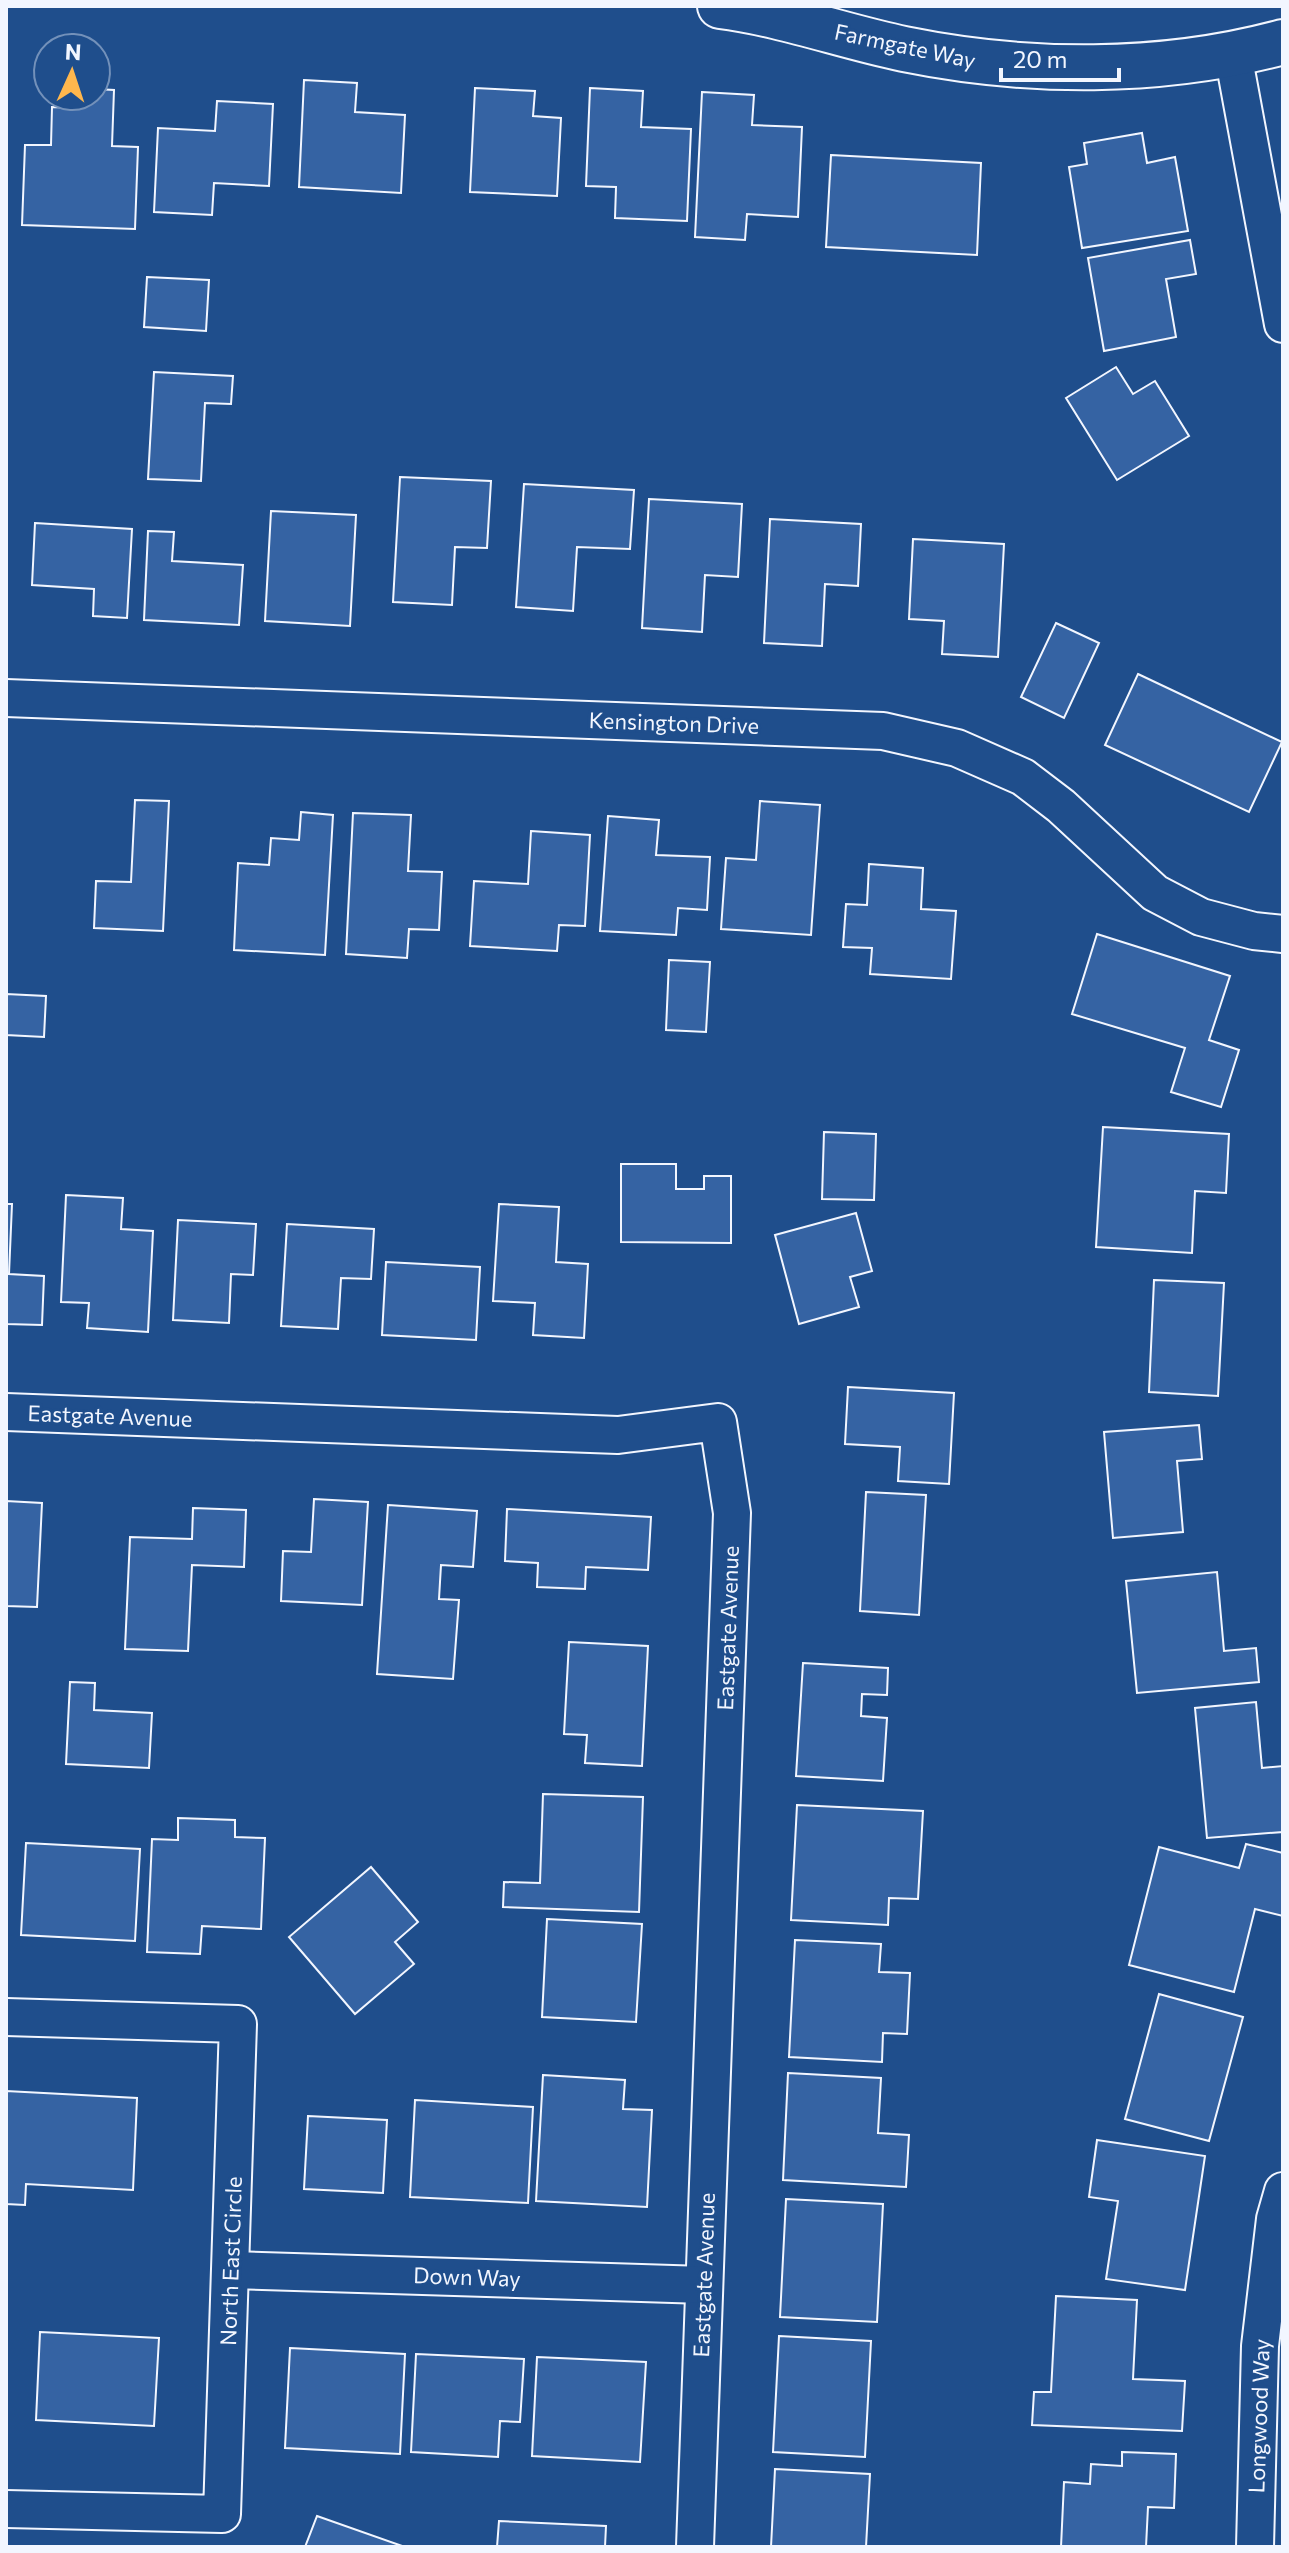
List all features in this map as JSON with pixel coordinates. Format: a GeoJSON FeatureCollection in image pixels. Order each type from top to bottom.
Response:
{"type":"FeatureCollection","features":[{"type":"Feature","properties":{"kind":"street","name":"Farmgate Way"},"geometry":{"type":"LineString","coordinates":[[720,6],[795,13],[866,41],[1010,65],[1115,66],[1233,54],[1283,42]]}},
{"type":"Feature","properties":{"kind":"street"},"geometry":{"type":"LineString","coordinates":[[1233,54],[1283,324]]}},
{"type":"Feature","properties":{"kind":"street","name":"Kensington Drive"},"geometry":{"type":"LineString","coordinates":[[6,698],[883,731],[957,748],[1023,777],[1061,806],[1155,893],[1201,917],[1254,931],[1283,934]]}},
{"type":"Feature","properties":{"kind":"street","name":"Eastgate Avenue"},"geometry":{"type":"LineString","coordinates":[[6,1412],[618,1435],[718,1422],[732,1513],[695,2547]]}},
{"type":"Feature","properties":{"kind":"street","name":"North East Circle"},"geometry":{"type":"LineString","coordinates":[[6,2017],[238,2024],[222,2514],[6,2509]]}},
{"type":"Feature","properties":{"kind":"street","name":"Longwood Way"},"geometry":{"type":"LineString","coordinates":[[1255,2547],[1260,2346],[1275,2219],[1283,2191]]}},
{"type":"Feature","properties":{"kind":"street","name":"Down Way"},"geometry":{"type":"LineString","coordinates":[[231,2270],[704,2285]]}},
{"type":"Feature","properties":{"kind":"building"},"geometry":{"type":"Polygon","coordinates":[[[304,80],[357,83],[355,112],[405,115],[401,193],[299,187],[304,80]]]}},
{"type":"Feature","properties":{"kind":"building"},"geometry":{"type":"Polygon","coordinates":[[[475,88],[535,91],[533,116],[561,118],[557,196],[470,192],[475,88]]]}},
{"type":"Feature","properties":{"kind":"building"},"geometry":{"type":"Polygon","coordinates":[[[590,88],[643,91],[641,127],[691,129],[687,221],[615,218],[616,187],[586,186],[590,88]]]}},
{"type":"Feature","properties":{"kind":"building"},"geometry":{"type":"Polygon","coordinates":[[[114,90],[112,146],[138,147],[135,229],[22,225],[25,145],[51,145],[52,112],[112,112],[114,90]]]}},
{"type":"Feature","properties":{"kind":"building"},"geometry":{"type":"Polygon","coordinates":[[[702,92],[754,95],[752,125],[802,127],[798,217],[747,214],[745,240],[695,237],[702,92]]]}},
{"type":"Feature","properties":{"kind":"building"},"geometry":{"type":"Polygon","coordinates":[[[217,101],[273,104],[269,186],[214,183],[212,215],[154,212],[158,128],[215,131],[217,101]]]}},
{"type":"Feature","properties":{"kind":"building"},"geometry":{"type":"Polygon","coordinates":[[[1142,133],[1147,163],[1175,157],[1188,231],[1082,248],[1069,167],[1087,164],[1084,143],[1142,133]]]}},
{"type":"Feature","properties":{"kind":"building"},"geometry":{"type":"Polygon","coordinates":[[[831,155],[981,163],[977,255],[826,247],[831,155]]]}},
{"type":"Feature","properties":{"kind":"building"},"geometry":{"type":"Polygon","coordinates":[[[1190,240],[1196,274],[1166,279],[1176,337],[1104,351],[1088,258],[1190,240]]]}},
{"type":"Feature","properties":{"kind":"building"},"geometry":{"type":"Polygon","coordinates":[[[147,277],[209,280],[206,331],[144,327],[147,277]]]}},
{"type":"Feature","properties":{"kind":"building"},"geometry":{"type":"Polygon","coordinates":[[[1116,367],[1133,394],[1155,381],[1189,436],[1117,480],[1066,398],[1116,367]]]}},
{"type":"Feature","properties":{"kind":"building"},"geometry":{"type":"Polygon","coordinates":[[[154,372],[233,376],[231,404],[205,403],[201,481],[148,479],[154,372]]]}},
{"type":"Feature","properties":{"kind":"building"},"geometry":{"type":"Polygon","coordinates":[[[400,477],[491,481],[487,548],[455,547],[452,605],[393,602],[400,477]]]}},
{"type":"Feature","properties":{"kind":"building"},"geometry":{"type":"Polygon","coordinates":[[[524,484],[634,490],[630,549],[577,547],[573,611],[516,607],[524,484]]]}},
{"type":"Feature","properties":{"kind":"building"},"geometry":{"type":"Polygon","coordinates":[[[649,499],[742,504],[738,577],[705,575],[702,632],[642,628],[649,499]]]}},
{"type":"Feature","properties":{"kind":"building"},"geometry":{"type":"Polygon","coordinates":[[[271,511],[356,515],[350,626],[265,621],[271,511]]]}},
{"type":"Feature","properties":{"kind":"building"},"geometry":{"type":"Polygon","coordinates":[[[770,519],[861,524],[858,586],[825,584],[822,646],[764,643],[770,519]]]}},
{"type":"Feature","properties":{"kind":"building"},"geometry":{"type":"Polygon","coordinates":[[[35,523],[132,529],[127,618],[93,616],[94,589],[32,585],[35,523]]]}},
{"type":"Feature","properties":{"kind":"building"},"geometry":{"type":"Polygon","coordinates":[[[148,531],[174,532],[172,561],[243,565],[239,625],[144,620],[148,531]]]}},
{"type":"Feature","properties":{"kind":"building"},"geometry":{"type":"Polygon","coordinates":[[[913,539],[1004,544],[998,657],[942,654],[944,621],[909,619],[913,539]]]}},
{"type":"Feature","properties":{"kind":"building"},"geometry":{"type":"Polygon","coordinates":[[[1056,623],[1099,643],[1064,718],[1021,697],[1056,623]]]}},
{"type":"Feature","properties":{"kind":"building"},"geometry":{"type":"Polygon","coordinates":[[[1138,674],[1282,742],[1249,812],[1105,745],[1138,674]]]}},
{"type":"Feature","properties":{"kind":"building"},"geometry":{"type":"Polygon","coordinates":[[[135,800],[169,801],[163,931],[94,928],[96,881],[131,882],[135,800]]]}},
{"type":"Feature","properties":{"kind":"building"},"geometry":{"type":"Polygon","coordinates":[[[760,801],[820,805],[811,935],[721,929],[726,858],[756,860],[760,801]]]}},
{"type":"Feature","properties":{"kind":"building"},"geometry":{"type":"Polygon","coordinates":[[[301,812],[333,815],[325,955],[234,950],[238,863],[269,865],[271,838],[299,840],[301,812]]]}},
{"type":"Feature","properties":{"kind":"building"},"geometry":{"type":"Polygon","coordinates":[[[353,813],[411,815],[408,871],[442,872],[439,930],[409,929],[407,958],[346,954],[353,813]]]}},
{"type":"Feature","properties":{"kind":"building"},"geometry":{"type":"Polygon","coordinates":[[[608,816],[659,820],[656,855],[710,857],[707,910],[678,908],[676,935],[600,931],[608,816]]]}},
{"type":"Feature","properties":{"kind":"building"},"geometry":{"type":"Polygon","coordinates":[[[531,831],[590,835],[585,926],[559,925],[557,951],[470,946],[474,881],[528,884],[531,831]]]}},
{"type":"Feature","properties":{"kind":"building"},"geometry":{"type":"Polygon","coordinates":[[[869,864],[923,868],[921,909],[956,911],[951,979],[870,974],[872,948],[843,947],[846,904],[867,905],[869,864]]]}},
{"type":"Feature","properties":{"kind":"building"},"geometry":{"type":"Polygon","coordinates":[[[1097,934],[1230,976],[1209,1040],[1239,1050],[1221,1107],[1171,1092],[1185,1048],[1072,1014],[1097,934]]]}},
{"type":"Feature","properties":{"kind":"building"},"geometry":{"type":"Polygon","coordinates":[[[669,960],[710,962],[706,1032],[666,1030],[669,960]]]}},
{"type":"Feature","properties":{"kind":"building"},"geometry":{"type":"Polygon","coordinates":[[[6,994],[46,996],[44,1037],[6,1035],[6,994]]]}},
{"type":"Feature","properties":{"kind":"building"},"geometry":{"type":"Polygon","coordinates":[[[1103,1127],[1229,1134],[1226,1193],[1195,1191],[1192,1253],[1096,1247],[1103,1127]]]}},
{"type":"Feature","properties":{"kind":"building"},"geometry":{"type":"Polygon","coordinates":[[[824,1132],[876,1134],[874,1200],[822,1199],[824,1132]]]}},
{"type":"Feature","properties":{"kind":"building"},"geometry":{"type":"Polygon","coordinates":[[[621,1164],[676,1164],[676,1189],[704,1189],[704,1176],[731,1176],[731,1243],[621,1242],[621,1164]]]}},
{"type":"Feature","properties":{"kind":"building"},"geometry":{"type":"Polygon","coordinates":[[[66,1195],[123,1198],[121,1229],[153,1231],[148,1332],[87,1328],[89,1303],[61,1302],[66,1195]]]}},
{"type":"Feature","properties":{"kind":"building"},"geometry":{"type":"Polygon","coordinates":[[[6,1204],[12,1204],[9,1274],[44,1276],[42,1325],[6,1324],[6,1204]]]}},
{"type":"Feature","properties":{"kind":"building"},"geometry":{"type":"Polygon","coordinates":[[[499,1204],[559,1207],[556,1262],[588,1264],[584,1338],[533,1335],[535,1303],[493,1301],[499,1204]]]}},
{"type":"Feature","properties":{"kind":"building"},"geometry":{"type":"Polygon","coordinates":[[[856,1213],[872,1271],[850,1277],[859,1307],[799,1324],[775,1235],[856,1213]]]}},
{"type":"Feature","properties":{"kind":"building"},"geometry":{"type":"Polygon","coordinates":[[[178,1220],[256,1224],[253,1275],[231,1274],[229,1323],[173,1320],[178,1220]]]}},
{"type":"Feature","properties":{"kind":"building"},"geometry":{"type":"Polygon","coordinates":[[[287,1224],[374,1229],[371,1279],[341,1278],[338,1329],[281,1326],[287,1224]]]}},
{"type":"Feature","properties":{"kind":"building"},"geometry":{"type":"Polygon","coordinates":[[[386,1262],[480,1267],[476,1340],[382,1335],[386,1262]]]}},
{"type":"Feature","properties":{"kind":"building"},"geometry":{"type":"Polygon","coordinates":[[[1154,1280],[1224,1283],[1218,1396],[1149,1392],[1154,1280]]]}},
{"type":"Feature","properties":{"kind":"building"},"geometry":{"type":"Polygon","coordinates":[[[848,1387],[954,1393],[949,1484],[898,1481],[900,1447],[845,1444],[848,1387]]]}},
{"type":"Feature","properties":{"kind":"building"},"geometry":{"type":"Polygon","coordinates":[[[1199,1425],[1202,1459],[1177,1461],[1183,1532],[1113,1538],[1104,1432],[1199,1425]]]}},
{"type":"Feature","properties":{"kind":"building"},"geometry":{"type":"Polygon","coordinates":[[[866,1492],[926,1495],[919,1615],[860,1611],[866,1492]]]}},
{"type":"Feature","properties":{"kind":"building"},"geometry":{"type":"Polygon","coordinates":[[[314,1499],[368,1502],[362,1605],[281,1601],[283,1551],[311,1552],[314,1499]]]}},
{"type":"Feature","properties":{"kind":"building"},"geometry":{"type":"Polygon","coordinates":[[[6,1501],[42,1503],[37,1607],[6,1606],[6,1501]]]}},
{"type":"Feature","properties":{"kind":"building"},"geometry":{"type":"Polygon","coordinates":[[[388,1505],[477,1511],[473,1567],[441,1565],[439,1599],[459,1600],[453,1679],[377,1674],[388,1505]]]}},
{"type":"Feature","properties":{"kind":"building"},"geometry":{"type":"Polygon","coordinates":[[[193,1508],[246,1510],[244,1567],[192,1565],[188,1651],[125,1649],[130,1537],[192,1539],[193,1508]]]}},
{"type":"Feature","properties":{"kind":"building"},"geometry":{"type":"Polygon","coordinates":[[[507,1509],[651,1517],[648,1570],[586,1567],[585,1589],[537,1587],[538,1563],[505,1561],[507,1509]]]}},
{"type":"Feature","properties":{"kind":"building"},"geometry":{"type":"Polygon","coordinates":[[[1217,1572],[1224,1651],[1256,1648],[1259,1682],[1137,1693],[1126,1581],[1217,1572]]]}},
{"type":"Feature","properties":{"kind":"building"},"geometry":{"type":"Polygon","coordinates":[[[569,1642],[648,1646],[642,1766],[585,1763],[587,1735],[564,1734],[569,1642]]]}},
{"type":"Feature","properties":{"kind":"building"},"geometry":{"type":"Polygon","coordinates":[[[803,1663],[888,1668],[887,1695],[862,1694],[861,1716],[887,1718],[883,1781],[796,1776],[803,1663]]]}},
{"type":"Feature","properties":{"kind":"building"},"geometry":{"type":"Polygon","coordinates":[[[70,1682],[95,1683],[94,1710],[152,1713],[149,1768],[66,1764],[70,1682]]]}},
{"type":"Feature","properties":{"kind":"building"},"geometry":{"type":"Polygon","coordinates":[[[1256,1702],[1262,1768],[1283,1766],[1283,1832],[1207,1838],[1195,1708],[1256,1702]]]}},
{"type":"Feature","properties":{"kind":"building"},"geometry":{"type":"Polygon","coordinates":[[[543,1794],[643,1797],[639,1912],[503,1907],[504,1882],[540,1883],[543,1794]]]}},
{"type":"Feature","properties":{"kind":"building"},"geometry":{"type":"Polygon","coordinates":[[[797,1805],[923,1811],[918,1899],[889,1898],[888,1925],[791,1920],[797,1805]]]}},
{"type":"Feature","properties":{"kind":"building"},"geometry":{"type":"Polygon","coordinates":[[[178,1818],[235,1820],[235,1837],[265,1838],[261,1929],[202,1926],[200,1954],[147,1952],[152,1839],[178,1840],[178,1818]]]}},
{"type":"Feature","properties":{"kind":"building"},"geometry":{"type":"Polygon","coordinates":[[[26,1843],[140,1849],[135,1941],[21,1935],[26,1843]]]}},
{"type":"Feature","properties":{"kind":"building"},"geometry":{"type":"Polygon","coordinates":[[[1246,1844],[1283,1853],[1283,1916],[1255,1909],[1234,1992],[1129,1965],[1159,1847],[1239,1868],[1246,1844]]]}},
{"type":"Feature","properties":{"kind":"building"},"geometry":{"type":"Polygon","coordinates":[[[371,1867],[418,1922],[395,1942],[414,1964],[355,2014],[289,1937],[371,1867]]]}},
{"type":"Feature","properties":{"kind":"building"},"geometry":{"type":"Polygon","coordinates":[[[547,1919],[642,1924],[636,2022],[542,2017],[547,1919]]]}},
{"type":"Feature","properties":{"kind":"building"},"geometry":{"type":"Polygon","coordinates":[[[795,1940],[881,1944],[879,1972],[910,1973],[907,2034],[883,2033],[882,2062],[789,2057],[795,1940]]]}},
{"type":"Feature","properties":{"kind":"building"},"geometry":{"type":"Polygon","coordinates":[[[1159,1994],[1243,2017],[1209,2141],[1125,2119],[1159,1994]]]}},
{"type":"Feature","properties":{"kind":"building"},"geometry":{"type":"Polygon","coordinates":[[[788,2073],[881,2078],[878,2133],[909,2135],[906,2187],[783,2180],[788,2073]]]}},
{"type":"Feature","properties":{"kind":"building"},"geometry":{"type":"Polygon","coordinates":[[[543,2075],[625,2080],[623,2109],[652,2110],[647,2207],[536,2201],[543,2075]]]}},
{"type":"Feature","properties":{"kind":"building"},"geometry":{"type":"Polygon","coordinates":[[[6,2091],[137,2098],[133,2190],[26,2184],[25,2205],[6,2204],[6,2091]]]}},
{"type":"Feature","properties":{"kind":"building"},"geometry":{"type":"Polygon","coordinates":[[[415,2100],[533,2107],[528,2203],[410,2197],[415,2100]]]}},
{"type":"Feature","properties":{"kind":"building"},"geometry":{"type":"Polygon","coordinates":[[[308,2116],[387,2120],[383,2193],[304,2189],[308,2116]]]}},
{"type":"Feature","properties":{"kind":"building"},"geometry":{"type":"Polygon","coordinates":[[[1097,2140],[1205,2156],[1185,2290],[1106,2279],[1118,2201],[1089,2197],[1097,2140]]]}},
{"type":"Feature","properties":{"kind":"building"},"geometry":{"type":"Polygon","coordinates":[[[786,2199],[883,2204],[877,2322],[780,2317],[786,2199]]]}},
{"type":"Feature","properties":{"kind":"building"},"geometry":{"type":"Polygon","coordinates":[[[1056,2296],[1137,2300],[1133,2379],[1185,2381],[1182,2431],[1032,2425],[1034,2392],[1051,2392],[1056,2296]]]}},
{"type":"Feature","properties":{"kind":"building"},"geometry":{"type":"Polygon","coordinates":[[[40,2332],[159,2338],[154,2426],[36,2420],[40,2332]]]}},
{"type":"Feature","properties":{"kind":"building"},"geometry":{"type":"Polygon","coordinates":[[[779,2336],[871,2341],[865,2457],[773,2452],[779,2336]]]}},
{"type":"Feature","properties":{"kind":"building"},"geometry":{"type":"Polygon","coordinates":[[[290,2348],[405,2354],[400,2454],[285,2448],[290,2348]]]}},
{"type":"Feature","properties":{"kind":"building"},"geometry":{"type":"Polygon","coordinates":[[[416,2354],[524,2359],[520,2422],[500,2421],[498,2457],[411,2452],[416,2354]]]}},
{"type":"Feature","properties":{"kind":"building"},"geometry":{"type":"Polygon","coordinates":[[[537,2357],[646,2362],[640,2462],[532,2456],[537,2357]]]}},
{"type":"Feature","properties":{"kind":"building"},"geometry":{"type":"Polygon","coordinates":[[[1122,2452],[1176,2454],[1174,2508],[1148,2507],[1146,2547],[1061,2547],[1064,2482],[1090,2484],[1091,2464],[1122,2466],[1122,2452]]]}},
{"type":"Feature","properties":{"kind":"building"},"geometry":{"type":"Polygon","coordinates":[[[775,2469],[870,2474],[866,2547],[771,2547],[775,2469]]]}},
{"type":"Feature","properties":{"kind":"building"},"geometry":{"type":"Polygon","coordinates":[[[317,2516],[405,2547],[305,2547],[317,2516]]]}},
{"type":"Feature","properties":{"kind":"building"},"geometry":{"type":"Polygon","coordinates":[[[499,2521],[606,2526],[605,2547],[497,2547],[499,2521]]]}}]}
